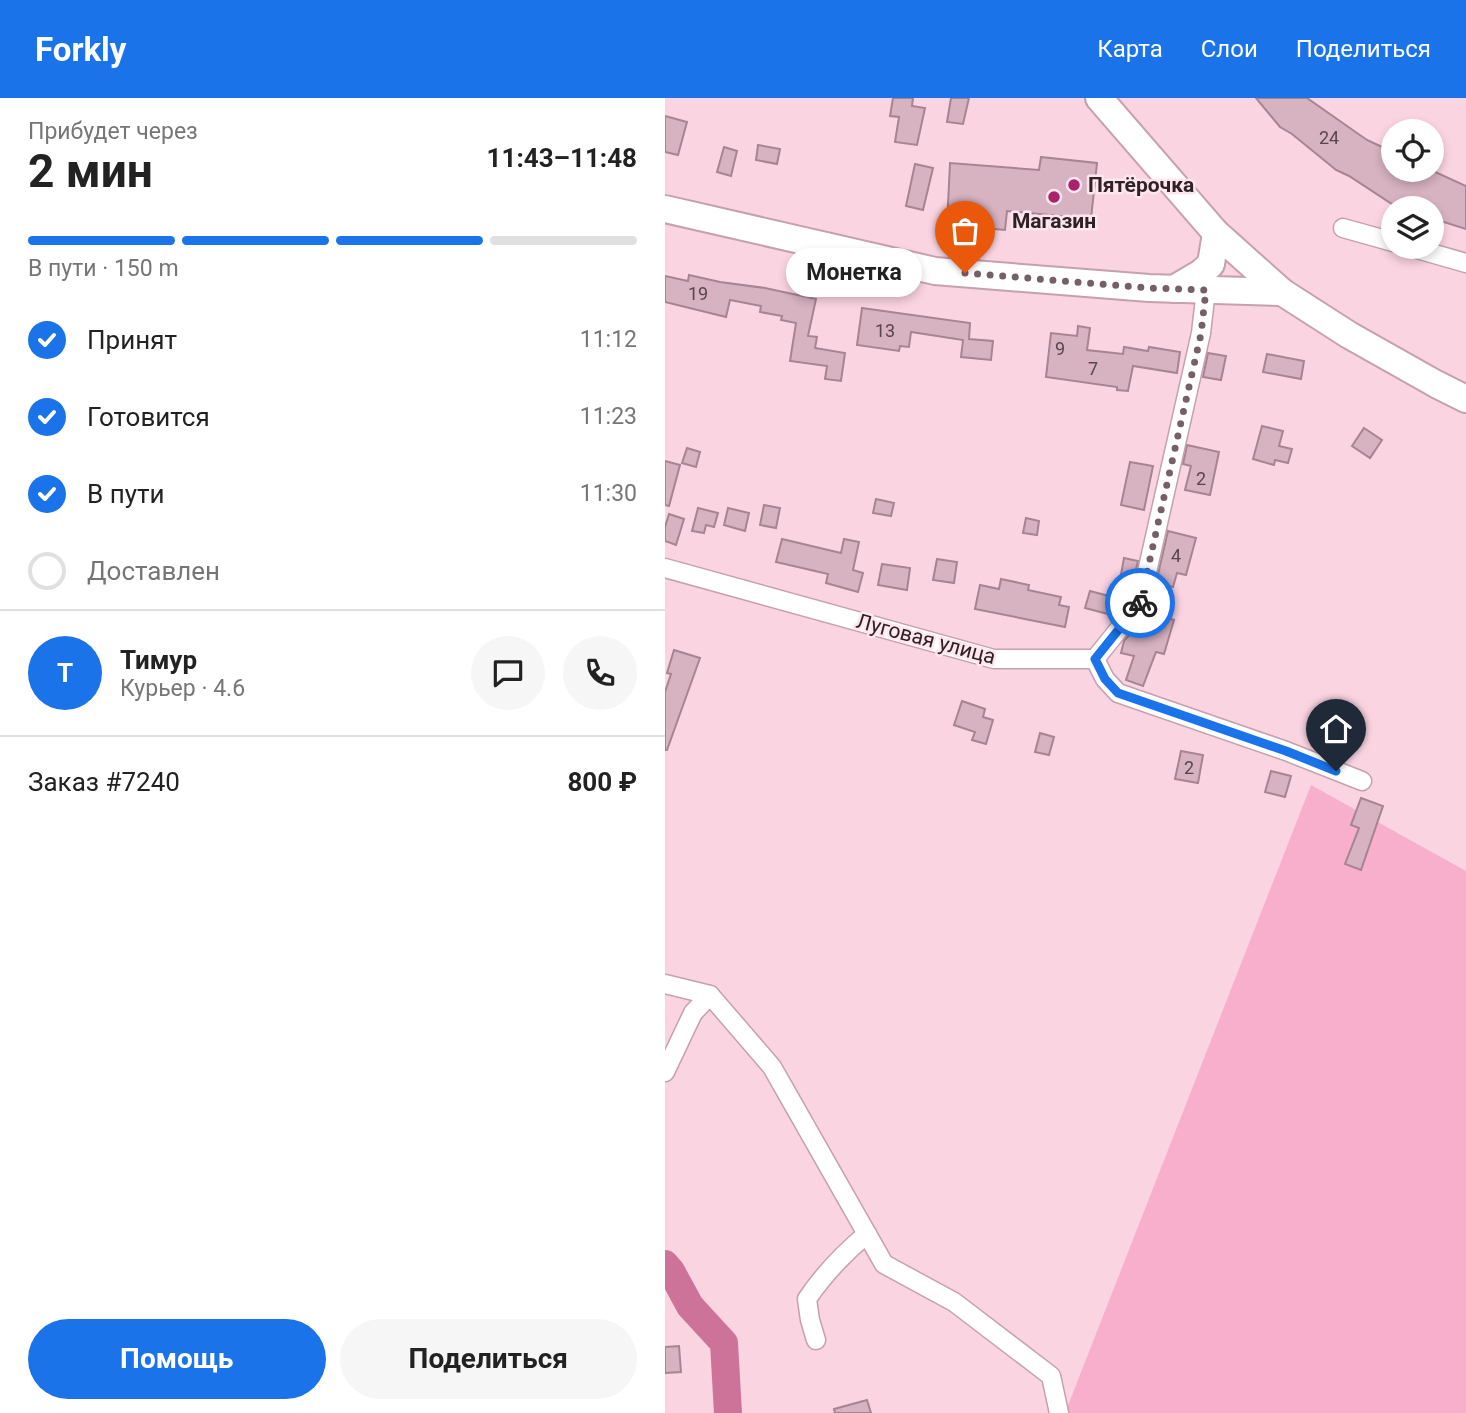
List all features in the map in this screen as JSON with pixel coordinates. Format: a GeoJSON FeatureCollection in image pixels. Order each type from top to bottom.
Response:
{"type":"FeatureCollection","features":[{"type":"Feature","properties":{"kind":"main road"},"geometry":{"type":"LineString","coordinates":[[1099,98],[1216,233],[1282,292],[1349,335],[1466,399]]}},
{"type":"Feature","properties":{"kind":"main road"},"geometry":{"type":"LineString","coordinates":[[665,209],[935,271],[1174,289],[1282,292]]}},
{"type":"Feature","properties":{"kind":"main road"},"geometry":{"type":"LineString","coordinates":[[1174,289],[1211,264],[1216,233]]}},
{"type":"Feature","properties":{"kind":"street"},"geometry":{"type":"LineString","coordinates":[[1343,228],[1381,239]]}},
{"type":"Feature","properties":{"kind":"street"},"geometry":{"type":"LineString","coordinates":[[1444,257],[1466,263]]}},
{"type":"Feature","properties":{"kind":"street"},"geometry":{"type":"LineString","coordinates":[[1206,290],[1201,334],[1140,603],[1095,659],[1105,679],[1118,693],[1286,751],[1362,781]]}},
{"type":"Feature","properties":{"kind":"street","name":"Луговая улица"},"geometry":{"type":"LineString","coordinates":[[665,568],[994,659],[1095,659]]}},
{"type":"Feature","properties":{"kind":"street"},"geometry":{"type":"LineString","coordinates":[[665,984],[710,995],[772,1067],[884,1264],[954,1302],[1051,1376],[1059,1413]]}},
{"type":"Feature","properties":{"kind":"street"},"geometry":{"type":"LineString","coordinates":[[665,1072],[693,1013],[710,995]]}},
{"type":"Feature","properties":{"kind":"street"},"geometry":{"type":"LineString","coordinates":[[816,1340],[807,1299],[829,1269],[867,1234]]}},
{"type":"Feature","properties":{"kind":"shaded area"},"geometry":{"type":"Polygon","coordinates":[[[1311,785],[1466,871],[1466,1413],[1065,1413],[1311,785]]]}},
{"type":"Feature","properties":{"kind":"building"},"geometry":{"type":"Polygon","coordinates":[[[893,98],[913,98],[912,106],[925,108],[917,145],[895,142],[899,117],[890,116],[893,98]]]}},
{"type":"Feature","properties":{"kind":"building"},"geometry":{"type":"Polygon","coordinates":[[[951,98],[969,98],[963,124],[947,122],[951,98]]]}},
{"type":"Feature","properties":{"kind":"building"},"geometry":{"type":"Polygon","coordinates":[[[1256,98],[1307,98],[1367,140],[1381,146],[1381,182],[1444,182],[1444,176],[1466,186],[1466,229],[1444,222],[1444,196],[1381,197],[1336,170],[1280,127],[1256,98]]]}},
{"type":"Feature","properties":{"kind":"building"},"geometry":{"type":"Polygon","coordinates":[[[665,116],[687,122],[678,155],[665,152],[665,116]]]}},
{"type":"Feature","properties":{"kind":"building"},"geometry":{"type":"Polygon","coordinates":[[[758,145],[780,149],[777,164],[756,160],[758,145]]]}},
{"type":"Feature","properties":{"kind":"building"},"geometry":{"type":"Polygon","coordinates":[[[724,147],[737,151],[731,176],[717,172],[724,147]]]}},
{"type":"Feature","properties":{"kind":"building"},"geometry":{"type":"Polygon","coordinates":[[[1041,157],[1097,163],[1091,219],[1007,211],[1005,230],[947,225],[950,163],[1039,170],[1041,157]]]}},
{"type":"Feature","properties":{"kind":"building"},"geometry":{"type":"Polygon","coordinates":[[[915,164],[933,168],[923,210],[906,206],[915,164]]]}},
{"type":"Feature","properties":{"kind":"building"},"geometry":{"type":"Polygon","coordinates":[[[689,275],[816,299],[808,336],[817,337],[815,348],[845,353],[841,381],[825,379],[827,366],[790,361],[796,323],[781,320],[782,316],[760,312],[761,306],[730,300],[726,317],[665,302],[665,276],[688,281],[689,275]]]}},
{"type":"Feature","properties":{"kind":"building"},"geometry":{"type":"Polygon","coordinates":[[[862,308],[970,323],[969,339],[993,341],[991,360],[961,357],[963,340],[911,332],[909,347],[900,346],[899,351],[857,345],[862,308]]]}},
{"type":"Feature","properties":{"kind":"building"},"geometry":{"type":"Polygon","coordinates":[[[1078,326],[1090,328],[1087,350],[1123,354],[1124,347],[1148,351],[1149,347],[1180,352],[1177,373],[1133,366],[1128,391],[1046,377],[1051,333],[1077,336],[1078,326]]]}},
{"type":"Feature","properties":{"kind":"building"},"geometry":{"type":"Polygon","coordinates":[[[1208,353],[1226,356],[1221,380],[1203,377],[1208,353]]]}},
{"type":"Feature","properties":{"kind":"building"},"geometry":{"type":"Polygon","coordinates":[[[1267,354],[1304,361],[1301,379],[1263,372],[1267,354]]]}},
{"type":"Feature","properties":{"kind":"building"},"geometry":{"type":"Polygon","coordinates":[[[1262,426],[1283,431],[1279,446],[1292,449],[1288,463],[1275,460],[1274,465],[1253,459],[1262,426]]]}},
{"type":"Feature","properties":{"kind":"building"},"geometry":{"type":"Polygon","coordinates":[[[1364,428],[1382,440],[1370,458],[1352,446],[1364,428]]]}},
{"type":"Feature","properties":{"kind":"building"},"geometry":{"type":"Polygon","coordinates":[[[1187,445],[1219,452],[1210,495],[1185,490],[1191,466],[1183,464],[1187,445]]]}},
{"type":"Feature","properties":{"kind":"building"},"geometry":{"type":"Polygon","coordinates":[[[687,448],[700,452],[696,467],[682,463],[687,448]]]}},
{"type":"Feature","properties":{"kind":"building"},"geometry":{"type":"Polygon","coordinates":[[[665,461],[680,465],[669,506],[665,505],[665,461]]]}},
{"type":"Feature","properties":{"kind":"building"},"geometry":{"type":"Polygon","coordinates":[[[1130,462],[1153,466],[1144,510],[1121,505],[1130,462]]]}},
{"type":"Feature","properties":{"kind":"building"},"geometry":{"type":"Polygon","coordinates":[[[876,499],[894,503],[891,516],[873,513],[876,499]]]}},
{"type":"Feature","properties":{"kind":"building"},"geometry":{"type":"Polygon","coordinates":[[[764,505],[780,508],[776,528],[760,525],[764,505]]]}},
{"type":"Feature","properties":{"kind":"building"},"geometry":{"type":"Polygon","coordinates":[[[698,508],[718,513],[714,527],[706,525],[704,533],[692,531],[698,508]]]}},
{"type":"Feature","properties":{"kind":"building"},"geometry":{"type":"Polygon","coordinates":[[[728,508],[749,513],[745,531],[724,525],[728,508]]]}},
{"type":"Feature","properties":{"kind":"building"},"geometry":{"type":"Polygon","coordinates":[[[669,514],[684,519],[676,545],[665,541],[669,514]]]}},
{"type":"Feature","properties":{"kind":"building"},"geometry":{"type":"Polygon","coordinates":[[[1026,518],[1039,521],[1037,535],[1023,533],[1026,518]]]}},
{"type":"Feature","properties":{"kind":"building"},"geometry":{"type":"Polygon","coordinates":[[[1168,531],[1196,538],[1186,575],[1177,573],[1173,587],[1156,583],[1168,531]]]}},
{"type":"Feature","properties":{"kind":"building"},"geometry":{"type":"Polygon","coordinates":[[[782,539],[841,553],[844,539],[859,542],[853,570],[863,573],[858,592],[826,583],[828,574],[776,562],[782,539]]]}},
{"type":"Feature","properties":{"kind":"building"},"geometry":{"type":"Polygon","coordinates":[[[1124,558],[1138,561],[1133,582],[1120,580],[1124,558]]]}},
{"type":"Feature","properties":{"kind":"building"},"geometry":{"type":"Polygon","coordinates":[[[937,559],[957,562],[954,583],[933,580],[937,559]]]}},
{"type":"Feature","properties":{"kind":"building"},"geometry":{"type":"Polygon","coordinates":[[[882,564],[910,568],[907,590],[878,585],[882,564]]]}},
{"type":"Feature","properties":{"kind":"building"},"geometry":{"type":"Polygon","coordinates":[[[1001,579],[1029,585],[1028,590],[1061,597],[1059,605],[1069,607],[1065,627],[975,609],[980,585],[999,589],[1001,579]]]}},
{"type":"Feature","properties":{"kind":"building"},"geometry":{"type":"Polygon","coordinates":[[[1090,591],[1113,597],[1108,614],[1085,608],[1090,591]]]}},
{"type":"Feature","properties":{"kind":"building"},"geometry":{"type":"Polygon","coordinates":[[[1147,612],[1174,620],[1164,654],[1156,652],[1143,686],[1126,680],[1134,656],[1121,653],[1124,641],[1130,634],[1138,636],[1147,612]]]}},
{"type":"Feature","properties":{"kind":"building"},"geometry":{"type":"Polygon","coordinates":[[[674,650],[700,658],[665,750],[665,692],[674,650]]]}},
{"type":"Feature","properties":{"kind":"building"},"geometry":{"type":"Polygon","coordinates":[[[962,701],[985,709],[983,717],[993,720],[986,744],[972,740],[975,732],[954,725],[962,701]]]}},
{"type":"Feature","properties":{"kind":"building"},"geometry":{"type":"Polygon","coordinates":[[[1040,733],[1054,737],[1049,755],[1035,752],[1040,733]]]}},
{"type":"Feature","properties":{"kind":"building"},"geometry":{"type":"Polygon","coordinates":[[[1181,751],[1203,755],[1198,783],[1175,779],[1181,751]]]}},
{"type":"Feature","properties":{"kind":"building"},"geometry":{"type":"Polygon","coordinates":[[[1271,771],[1291,776],[1285,797],[1265,792],[1271,771]]]}},
{"type":"Feature","properties":{"kind":"building"},"geometry":{"type":"Polygon","coordinates":[[[1361,798],[1383,806],[1361,870],[1345,864],[1359,828],[1351,825],[1361,798]]]}},
{"type":"Feature","properties":{"kind":"building"},"geometry":{"type":"Polygon","coordinates":[[[679,1346],[681,1372],[665,1373],[665,1347],[679,1346]]]}},
{"type":"Feature","properties":{"kind":"building"},"geometry":{"type":"Polygon","coordinates":[[[867,1400],[871,1413],[835,1413],[834,1409],[867,1400]]]}},
{"type":"Feature","properties":{"kind":"waterway"},"geometry":{"type":"LineString","coordinates":[[665,1264],[690,1306],[724,1343],[728,1413]]}},
{"type":"Feature","properties":{"kind":"way so far"},"geometry":{"type":"LineString","coordinates":[[965,273],[1206,290],[1201,334],[1140,603]]}},
{"type":"Feature","properties":{"kind":"place","name":"Пятёрочка"},"geometry":{"type":"Point","coordinates":[1074,185]}},
{"type":"Feature","properties":{"kind":"place","name":"Магазин"},"geometry":{"type":"Point","coordinates":[1054,197]}},
{"type":"Feature","properties":{"kind":"place","name":"Монетка"},"geometry":{"type":"Point","coordinates":[965,273]}},
{"type":"Feature","properties":{"kind":"route"},"geometry":{"type":"LineString","coordinates":[[1140,603],[1095,659],[1105,679],[1118,693],[1336,771]]}}]}
